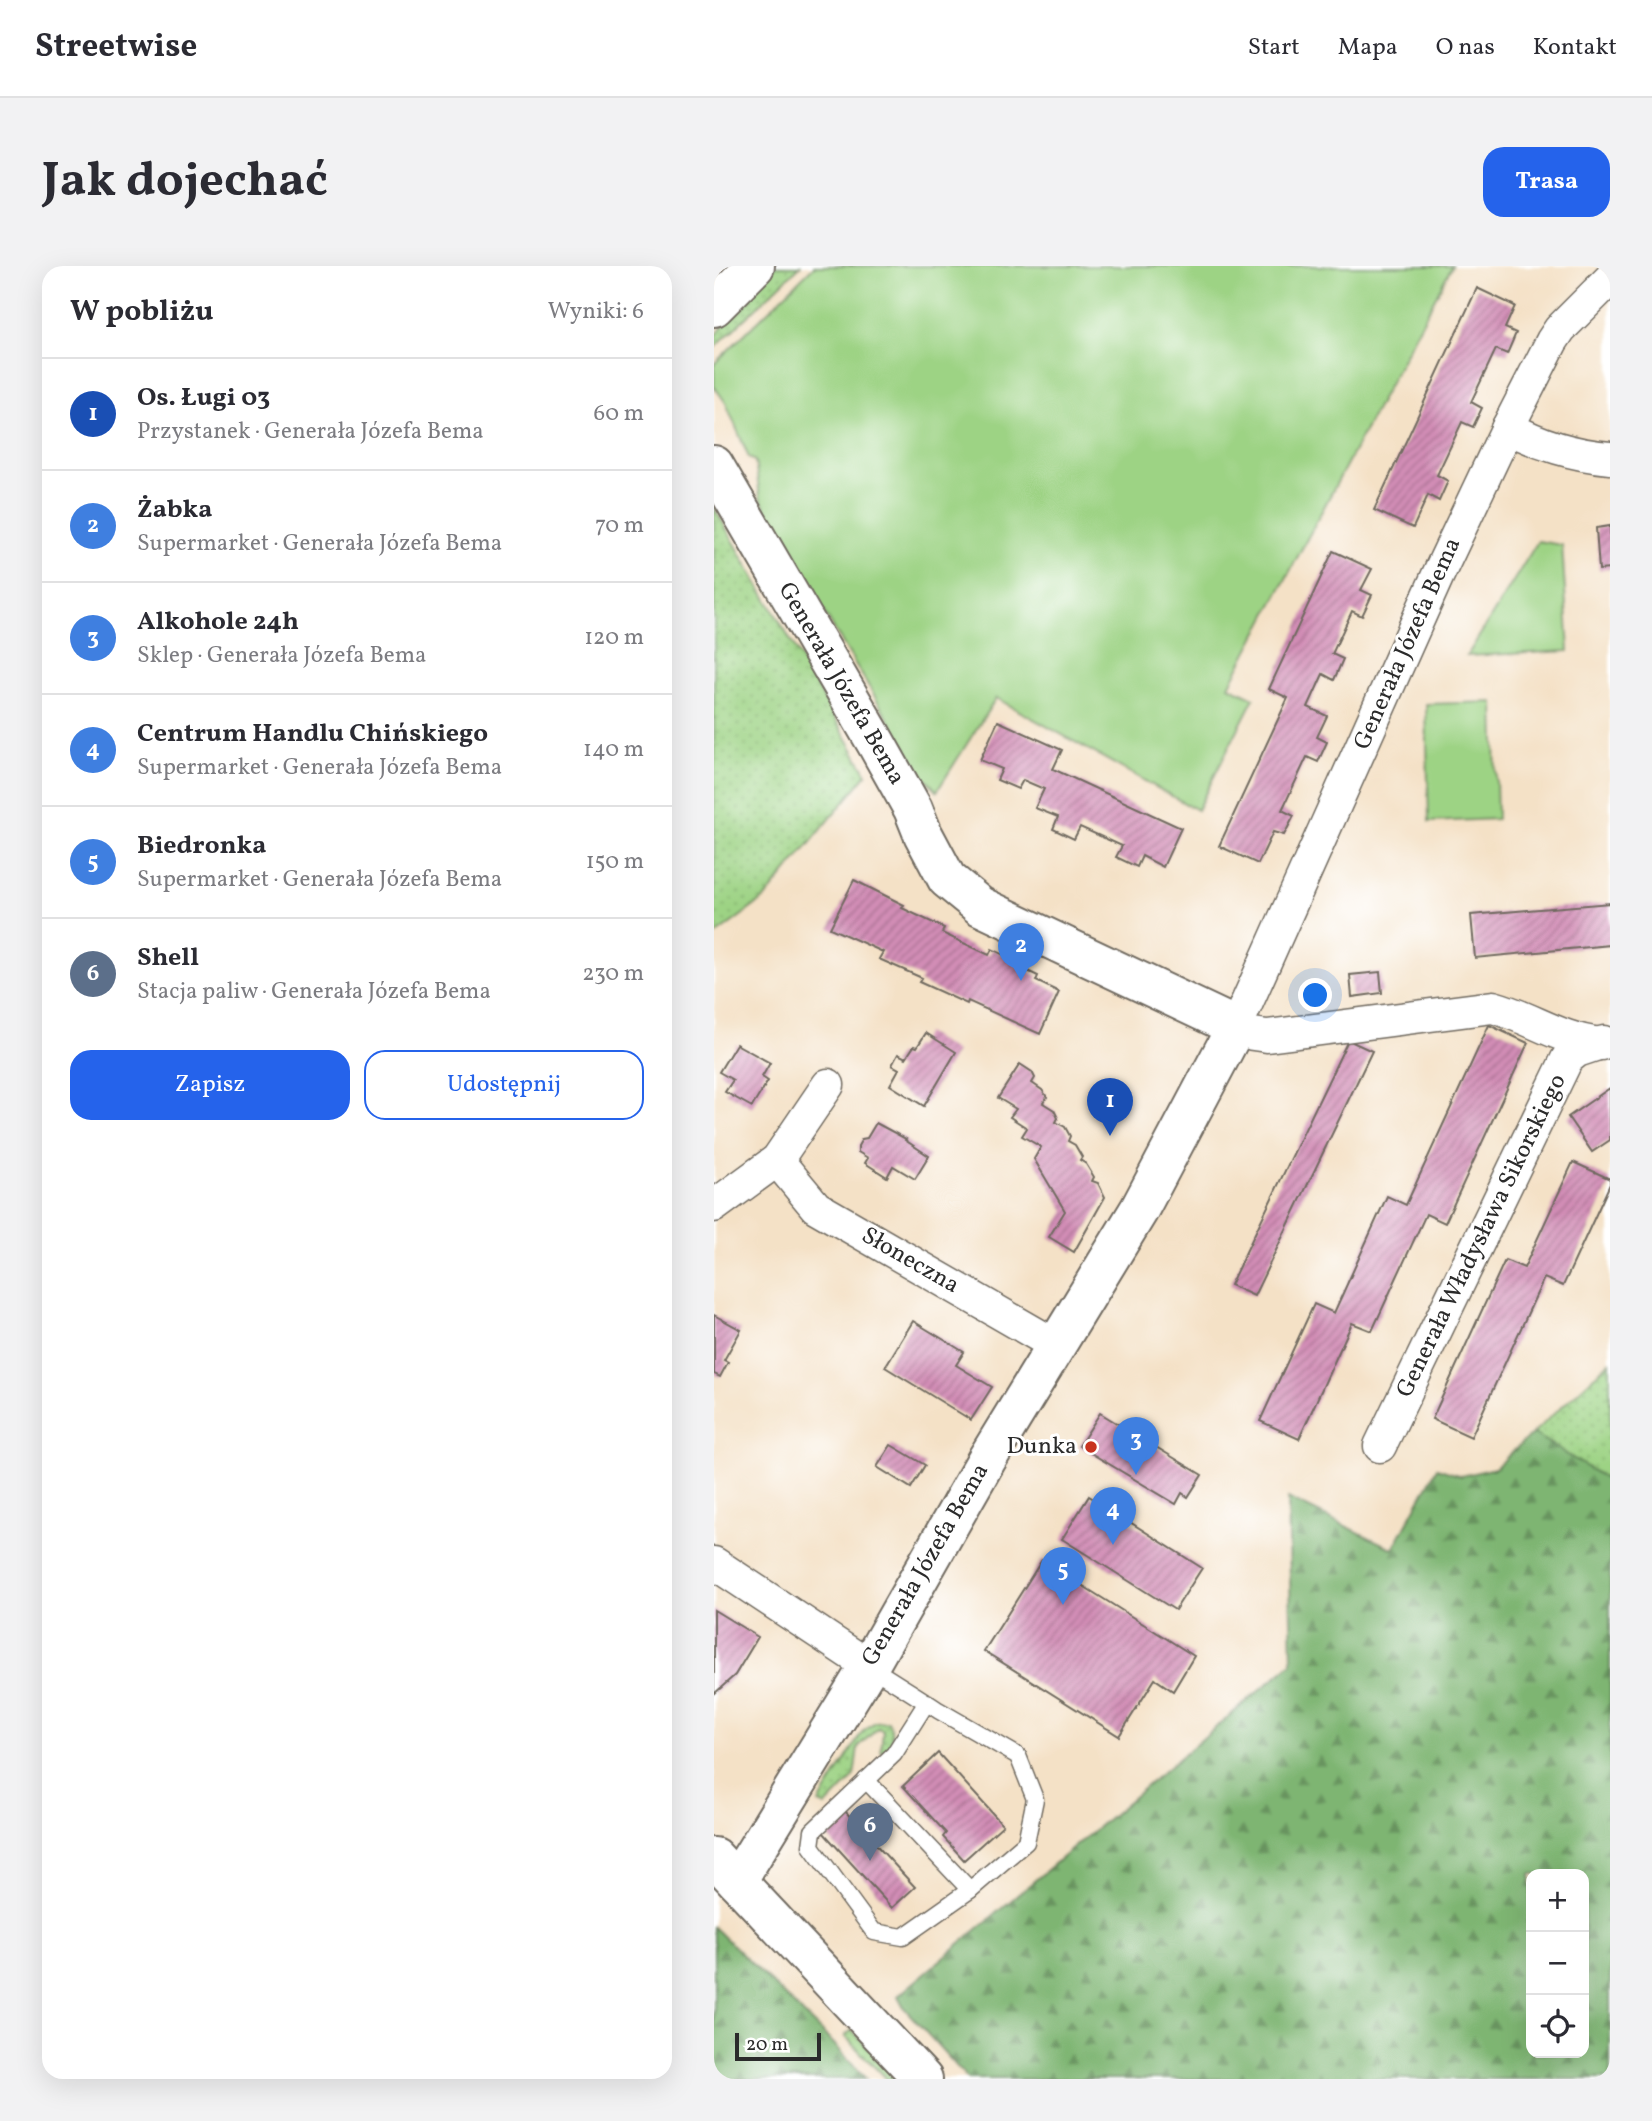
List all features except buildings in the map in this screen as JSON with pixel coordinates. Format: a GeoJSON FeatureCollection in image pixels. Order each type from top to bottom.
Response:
{"type":"FeatureCollection","features":[{"type":"Feature","properties":{"kind":"street"},"geometry":{"type":"LineString","coordinates":[[714,307],[753,267]]}},
{"type":"Feature","properties":{"kind":"street","name":"Generała Józefa Bema"},"geometry":{"type":"LineString","coordinates":[[725,1869],[869,1666],[987,1459],[1139,1210],[1236,1027],[1438,575],[1508,427],[1560,329],[1610,279]]}},
{"type":"Feature","properties":{"kind":"street"},"geometry":{"type":"LineString","coordinates":[[1508,427],[1561,449],[1610,458]]}},
{"type":"Feature","properties":{"kind":"street","name":"Generała Józefa Bema"},"geometry":{"type":"LineString","coordinates":[[714,464],[876,743],[913,809],[947,879],[980,906],[1236,1027]]}},
{"type":"Feature","properties":{"kind":"street","name":"Generała Władysława Sikorskiego"},"geometry":{"type":"LineString","coordinates":[[1236,1027],[1253,1034],[1268,1036],[1493,1007],[1569,1038],[1605,1040]]}},
{"type":"Feature","properties":{"kind":"street","name":"Generała Władysława Sikorskiego"},"geometry":{"type":"LineString","coordinates":[[1380,1446],[1567,1059],[1577,1051],[1605,1040]]}},
{"type":"Feature","properties":{"kind":"street"},"geometry":{"type":"LineString","coordinates":[[714,1206],[777,1160],[828,1085]]}},
{"type":"Feature","properties":{"kind":"street","name":"Słoneczna"},"geometry":{"type":"LineString","coordinates":[[777,1160],[816,1207],[1057,1346]]}},
{"type":"Feature","properties":{"kind":"street"},"geometry":{"type":"LineString","coordinates":[[714,1563],[869,1666]]}},
{"type":"Feature","properties":{"kind":"street"},"geometry":{"type":"LineString","coordinates":[[725,1869],[923,2079]]}},
{"type":"Feature","properties":{"kind":"lane"},"geometry":{"type":"LineString","coordinates":[[869,1666],[1018,1756],[1035,1799],[1026,1842],[970,1890],[903,1937],[874,1932],[811,1846],[813,1831],[894,1754],[927,1702]]}},
{"type":"Feature","properties":{"kind":"lane"},"geometry":{"type":"LineString","coordinates":[[866,1780],[970,1890]]}},
{"type":"Feature","properties":{"kind":"green space"},"geometry":{"type":"Polygon","coordinates":[[[774,266],[800,266],[714,348],[714,336],[751,299],[746,293],[774,266]]]}},
{"type":"Feature","properties":{"kind":"green space"},"geometry":{"type":"Polygon","coordinates":[[[814,266],[1452,266],[1229,686],[1254,698],[1197,810],[996,698],[937,791],[922,775],[783,544],[760,497],[755,461],[749,458],[726,403],[714,386],[714,364],[814,266]]]}},
{"type":"Feature","properties":{"kind":"green space"},"geometry":{"type":"Polygon","coordinates":[[[714,507],[867,774],[765,898],[714,936],[714,507]]]}},
{"type":"Feature","properties":{"kind":"green space"},"geometry":{"type":"Polygon","coordinates":[[[1538,541],[1562,545],[1569,651],[1467,656],[1538,541]]]}},
{"type":"Feature","properties":{"kind":"green space"},"geometry":{"type":"Polygon","coordinates":[[[1494,702],[1497,819],[1429,822],[1426,704],[1494,702]]]}},
{"type":"Feature","properties":{"kind":"green space"},"geometry":{"type":"Polygon","coordinates":[[[1610,1362],[1610,1482],[1533,1433],[1610,1362]]]}},
{"type":"Feature","properties":{"kind":"green space"},"geometry":{"type":"Polygon","coordinates":[[[1533,1433],[1610,1482],[1610,2079],[968,2079],[905,2009],[898,1996],[1292,1663],[1288,1498],[1393,1549],[1437,1468],[1461,1476],[1495,1468],[1533,1433]]]}},
{"type":"Feature","properties":{"kind":"green space"},"geometry":{"type":"Polygon","coordinates":[[[888,1721],[892,1738],[887,1749],[881,1751],[883,1730],[878,1728],[858,1747],[854,1777],[826,1806],[819,1803],[863,1731],[875,1722],[888,1721]]]}},
{"type":"Feature","properties":{"kind":"green space"},"geometry":{"type":"Polygon","coordinates":[[[714,1927],[834,2044],[866,2079],[714,2079],[714,1927]]]}},
{"type":"Feature","properties":{"kind":"green space"},"geometry":{"type":"Polygon","coordinates":[[[852,2030],[897,2079],[886,2079],[845,2036],[852,2030]]]}},
{"type":"Feature","properties":{"kind":"place","name":"Żabka"},"geometry":{"type":"Point","coordinates":[1021,981]}},
{"type":"Feature","properties":{"kind":"place","name":"Os. Ługi 03"},"geometry":{"type":"Point","coordinates":[1110,1136]}},
{"type":"Feature","properties":{"kind":"place","name":"Dunka"},"geometry":{"type":"Point","coordinates":[1091,1447]}},
{"type":"Feature","properties":{"kind":"place","name":"Alkohole 24h"},"geometry":{"type":"Point","coordinates":[1136,1475]}},
{"type":"Feature","properties":{"kind":"place","name":"Centrum Handlu Chińskiego"},"geometry":{"type":"Point","coordinates":[1113,1545]}},
{"type":"Feature","properties":{"kind":"place","name":"Biedronka"},"geometry":{"type":"Point","coordinates":[1063,1605]}},
{"type":"Feature","properties":{"kind":"place","name":"Shell"},"geometry":{"type":"Point","coordinates":[870,1861]}}]}
